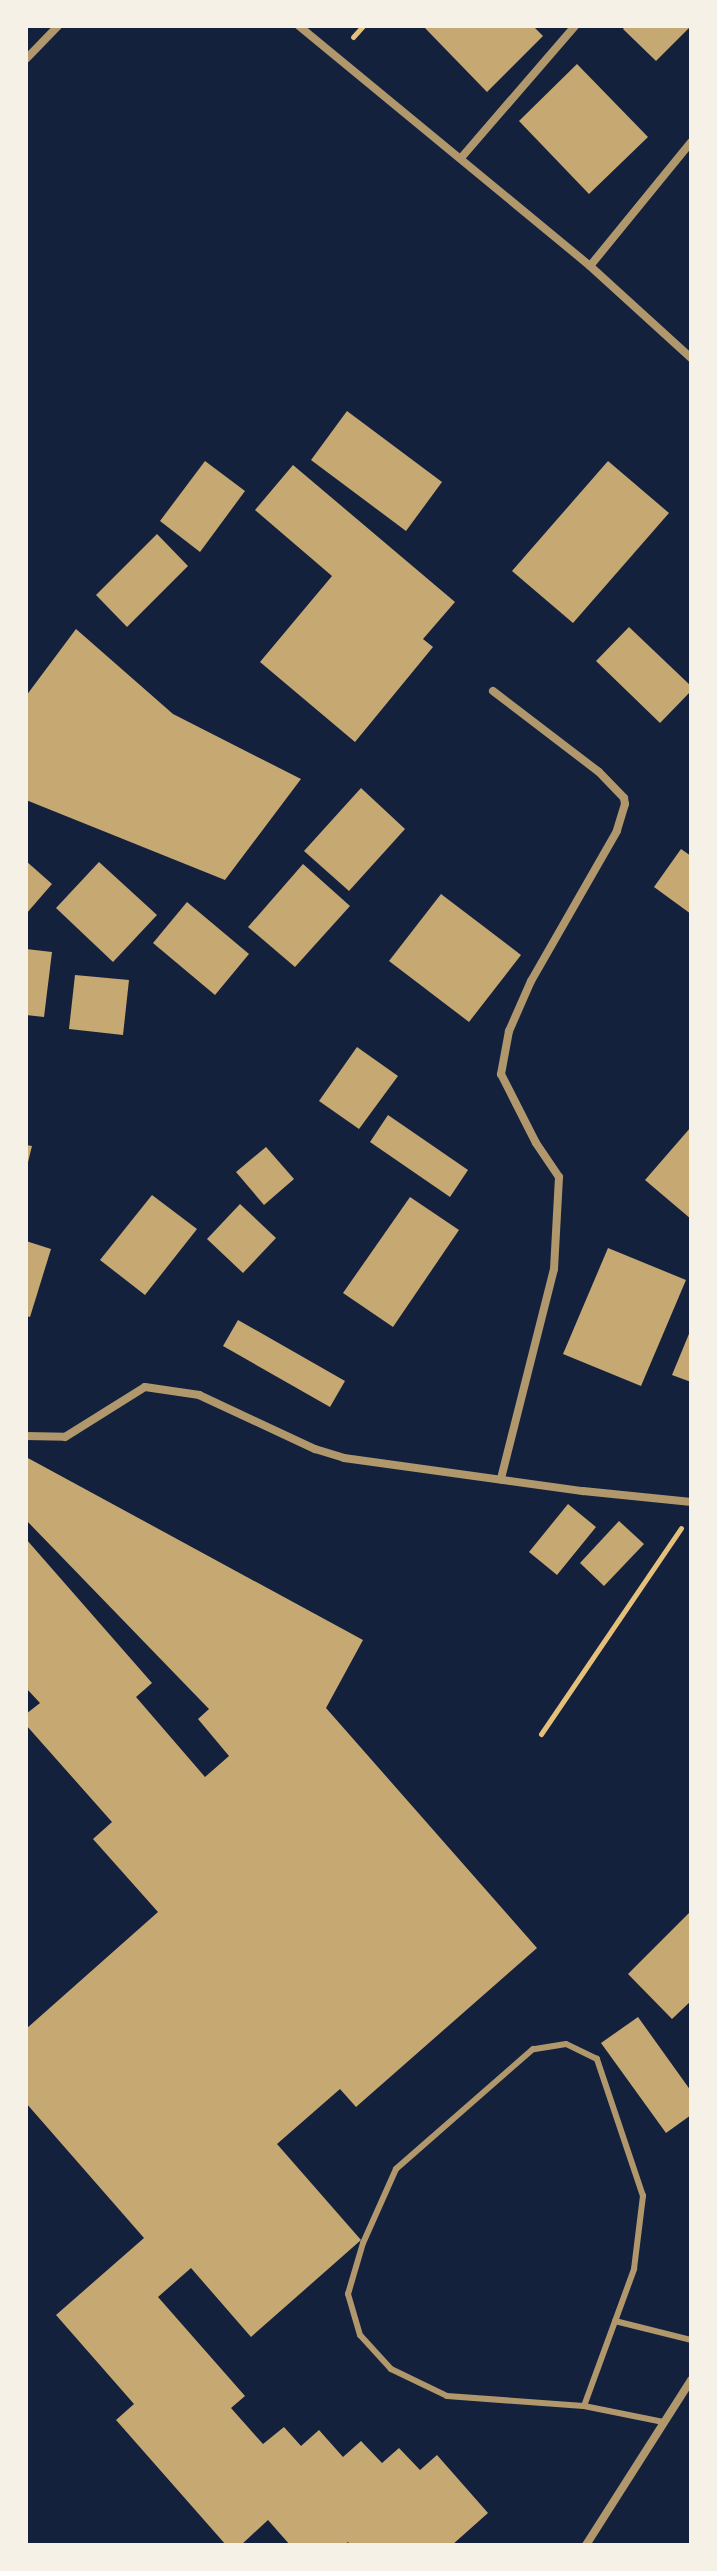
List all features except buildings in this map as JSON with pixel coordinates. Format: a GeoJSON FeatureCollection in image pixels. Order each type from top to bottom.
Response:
{"type":"FeatureCollection","features":[{"type":"Feature","properties":{"kind":"street"},"geometry":{"type":"LineString","coordinates":[[26,59],[58,26]]}},
{"type":"Feature","properties":{"kind":"street"},"geometry":{"type":"LineString","coordinates":[[299,26],[590,266],[691,358]]}},
{"type":"Feature","properties":{"kind":"street"},"geometry":{"type":"LineString","coordinates":[[461,158],[575,26]]}},
{"type":"Feature","properties":{"kind":"street"},"geometry":{"type":"LineString","coordinates":[[590,266],[691,142]]}},
{"type":"Feature","properties":{"kind":"street"},"geometry":{"type":"LineString","coordinates":[[493,691],[599,772],[624,798],[625,804],[617,831],[531,981],[509,1031],[501,1074],[536,1143],[559,1177],[554,1269],[501,1479]]}},
{"type":"Feature","properties":{"kind":"street"},"geometry":{"type":"LineString","coordinates":[[26,1436],[65,1437],[145,1387],[199,1395],[315,1449],[344,1458],[691,1502]]}},
{"type":"Feature","properties":{"kind":"street"},"geometry":{"type":"LineString","coordinates":[[586,2545],[691,2380]]}},
{"type":"Feature","properties":{"kind":"lane"},"geometry":{"type":"LineString","coordinates":[[584,2406],[634,2269],[643,2196],[597,2059],[566,2044],[533,2049],[396,2169],[363,2243],[348,2294],[360,2335],[391,2369],[447,2396],[584,2406],[663,2422]]}},
{"type":"Feature","properties":{"kind":"lane"},"geometry":{"type":"LineString","coordinates":[[615,2321],[691,2340]]}},
{"type":"Feature","properties":{"kind":"path"},"geometry":{"type":"LineString","coordinates":[[541,1734],[682,1527]]}}]}
